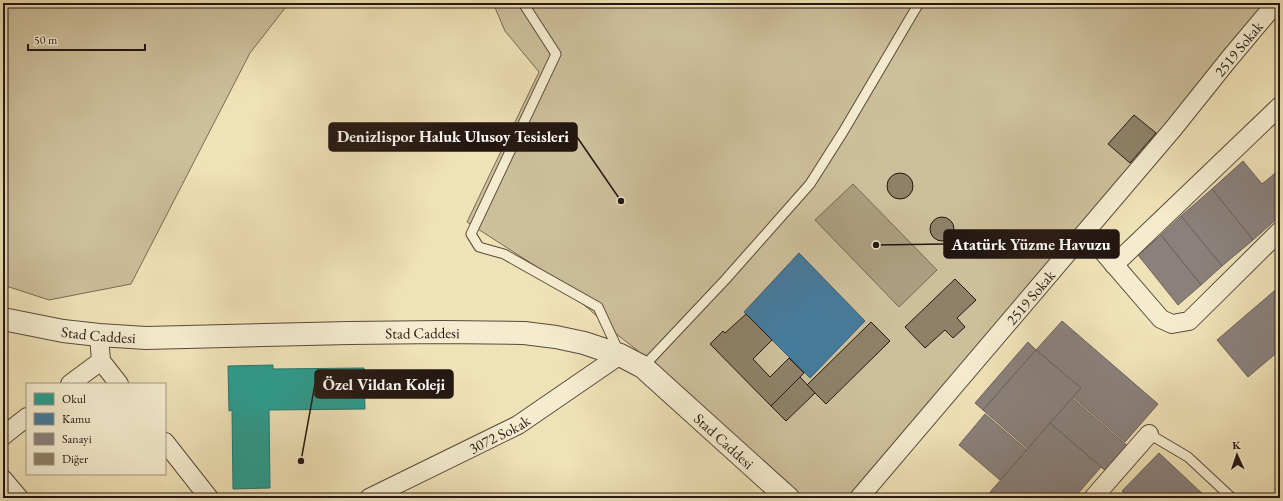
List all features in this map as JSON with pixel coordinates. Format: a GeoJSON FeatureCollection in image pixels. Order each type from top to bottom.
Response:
{"type":"FeatureCollection","features":[{"type":"Feature","properties":{"kind":"street","name":"2519 Sokak"},"geometry":{"type":"LineString","coordinates":[[860,498],[1173,129],[1276,3]]}},
{"type":"Feature","properties":{"kind":"street"},"geometry":{"type":"LineString","coordinates":[[1114,265],[1280,106]]}},
{"type":"Feature","properties":{"kind":"street"},"geometry":{"type":"LineString","coordinates":[[1086,232],[1161,319],[1172,324],[1189,320],[1280,231]]}},
{"type":"Feature","properties":{"kind":"street","name":"Stad Caddesi"},"geometry":{"type":"LineString","coordinates":[[3,319],[99,336],[146,338],[443,332],[524,334],[556,337],[584,343],[620,355],[643,366],[784,497]]}},
{"type":"Feature","properties":{"kind":"street"},"geometry":{"type":"LineString","coordinates":[[99,336],[101,361],[118,383]]}},
{"type":"Feature","properties":{"kind":"street","name":"3072 Sokak"},"geometry":{"type":"LineString","coordinates":[[370,498],[518,425],[620,355]]}},
{"type":"Feature","properties":{"kind":"street"},"geometry":{"type":"LineString","coordinates":[[71,383],[101,361]]}},
{"type":"Feature","properties":{"kind":"street"},"geometry":{"type":"LineString","coordinates":[[3,436],[26,418]]}},
{"type":"Feature","properties":{"kind":"street"},"geometry":{"type":"LineString","coordinates":[[1093,498],[1149,434]]}},
{"type":"Feature","properties":{"kind":"street"},"geometry":{"type":"LineString","coordinates":[[166,443],[209,498]]}},
{"type":"Feature","properties":{"kind":"street"},"geometry":{"type":"LineString","coordinates":[[3,479],[18,498]]}},
{"type":"Feature","properties":{"kind":"lane"},"geometry":{"type":"LineString","coordinates":[[523,3],[556,54],[471,234],[479,247],[504,254],[598,307],[620,355]]}},
{"type":"Feature","properties":{"kind":"lane"},"geometry":{"type":"LineString","coordinates":[[643,366],[725,280],[810,184],[843,132],[919,3]]}},
{"type":"Feature","properties":{"kind":"lane"},"geometry":{"type":"LineString","coordinates":[[1149,434],[1188,458],[1232,498]]}},
{"type":"Feature","properties":{"kind":"shaded area"},"geometry":{"type":"Polygon","coordinates":[[[3,3],[289,3],[250,53],[131,284],[49,300],[3,285],[3,3]]]}},
{"type":"Feature","properties":{"kind":"shaded area"},"geometry":{"type":"Polygon","coordinates":[[[493,3],[1276,3],[859,498],[788,498],[637,350],[537,267],[467,222],[539,72],[505,31],[493,3]]]}},
{"type":"Feature","properties":{"kind":"shaded area"},"geometry":{"type":"Polygon","coordinates":[[[853,184],[937,270],[899,307],[815,220],[853,184]]]}},
{"type":"Feature","properties":{"kind":"building: Okul"},"geometry":{"type":"Polygon","coordinates":[[[273,365],[273,369],[364,368],[365,409],[269,410],[270,488],[233,489],[232,410],[229,411],[228,366],[273,365]]]}},
{"type":"Feature","properties":{"kind":"building: Kamu"},"geometry":{"type":"Polygon","coordinates":[[[799,253],[865,321],[810,378],[744,312],[799,253]]]}},
{"type":"Feature","properties":{"kind":"building: Sanayi"},"geometry":{"type":"Polygon","coordinates":[[[1243,161],[1262,184],[1279,170],[1280,171],[1280,216],[1253,240],[1212,189],[1243,161]]]}},
{"type":"Feature","properties":{"kind":"building: Sanayi"},"geometry":{"type":"Polygon","coordinates":[[[1212,189],[1253,240],[1222,266],[1181,216],[1212,189]]]}},
{"type":"Feature","properties":{"kind":"building: Sanayi"},"geometry":{"type":"Polygon","coordinates":[[[1181,216],[1222,266],[1201,285],[1161,235],[1181,216]]]}},
{"type":"Feature","properties":{"kind":"building: Sanayi"},"geometry":{"type":"Polygon","coordinates":[[[1161,235],[1201,285],[1178,305],[1138,255],[1161,235]]]}},
{"type":"Feature","properties":{"kind":"building: Sanayi"},"geometry":{"type":"Polygon","coordinates":[[[1280,286],[1280,350],[1248,377],[1217,340],[1280,286]]]}},
{"type":"Feature","properties":{"kind":"building: Sanayi"},"geometry":{"type":"Polygon","coordinates":[[[1062,321],[1158,404],[1125,442],[1073,397],[1081,388],[1036,350],[1062,321]]]}},
{"type":"Feature","properties":{"kind":"building: Sanayi"},"geometry":{"type":"Polygon","coordinates":[[[1028,342],[1036,350],[983,410],[975,403],[1028,342]]]}},
{"type":"Feature","properties":{"kind":"building: Sanayi"},"geometry":{"type":"Polygon","coordinates":[[[1036,350],[1081,388],[1028,449],[983,410],[1036,350]]]}},
{"type":"Feature","properties":{"kind":"building: Sanayi"},"geometry":{"type":"Polygon","coordinates":[[[1072,398],[1130,448],[1108,473],[1050,423],[1072,398]]]}},
{"type":"Feature","properties":{"kind":"building: Sanayi"},"geometry":{"type":"Polygon","coordinates":[[[985,414],[1027,450],[1000,480],[959,445],[985,414]]]}},
{"type":"Feature","properties":{"kind":"building: Sanayi"},"geometry":{"type":"Polygon","coordinates":[[[1050,423],[1101,467],[1074,498],[985,498],[1050,423]]]}},
{"type":"Feature","properties":{"kind":"building: Sanayi"},"geometry":{"type":"Polygon","coordinates":[[[1159,453],[1207,498],[1129,498],[1122,491],[1159,453]]]}},
{"type":"Feature","properties":{"kind":"building: Diğer"},"geometry":{"type":"Polygon","coordinates":[[[1134,115],[1156,133],[1130,163],[1108,144],[1134,115]]]}},
{"type":"Feature","properties":{"kind":"building: Diğer"},"geometry":{"type":"Polygon","coordinates":[[[900,173],[909,177],[913,186],[909,195],[900,199],[891,195],[887,186],[891,177],[900,173]]]}},
{"type":"Feature","properties":{"kind":"building: Diğer"},"geometry":{"type":"Polygon","coordinates":[[[942,217],[950,221],[954,229],[950,237],[942,241],[934,237],[930,229],[934,221],[942,217]]]}},
{"type":"Feature","properties":{"kind":"building: Diğer"},"geometry":{"type":"Polygon","coordinates":[[[955,279],[976,300],[957,318],[965,327],[953,338],[945,330],[925,348],[905,327],[955,279]]]}},
{"type":"Feature","properties":{"kind":"building: Diğer"},"geometry":{"type":"Polygon","coordinates":[[[746,314],[772,340],[753,359],[770,377],[789,358],[804,373],[771,406],[710,344],[723,331],[725,333],[746,314]]]}},
{"type":"Feature","properties":{"kind":"building: Diğer"},"geometry":{"type":"Polygon","coordinates":[[[871,322],[890,341],[826,404],[807,385],[871,322]]]}},
{"type":"Feature","properties":{"kind":"building: Diğer"},"geometry":{"type":"Polygon","coordinates":[[[800,377],[815,393],[786,421],[771,406],[800,377]]]}},
{"type":"Feature","properties":{"kind":"place","name":"Denizlispor Haluk Ulusoy Tesisleri"},"geometry":{"type":"Point","coordinates":[621,201]}},
{"type":"Feature","properties":{"kind":"place","name":"Atatürk Yüzme Havuzu"},"geometry":{"type":"Point","coordinates":[876,245]}},
{"type":"Feature","properties":{"kind":"place","name":"Özel Vildan Koleji"},"geometry":{"type":"Point","coordinates":[301,461]}}]}
